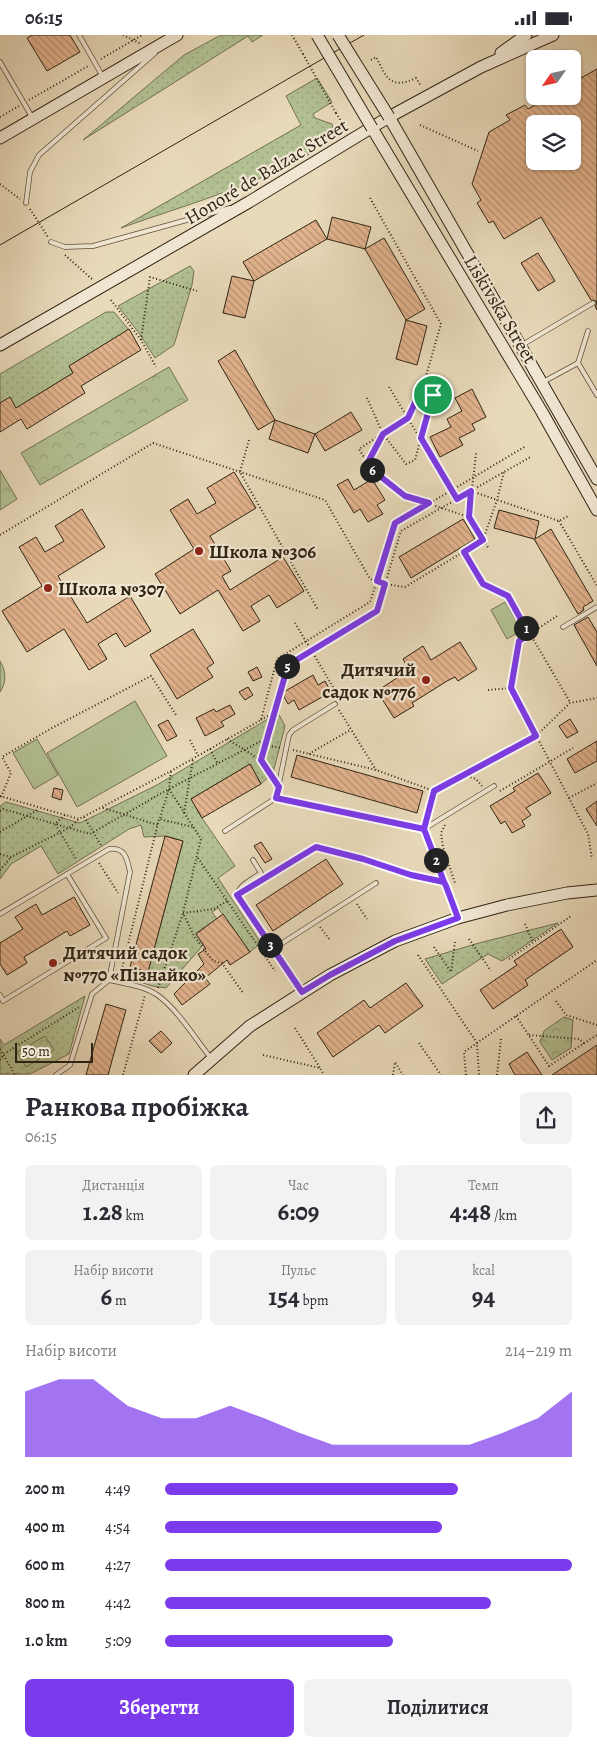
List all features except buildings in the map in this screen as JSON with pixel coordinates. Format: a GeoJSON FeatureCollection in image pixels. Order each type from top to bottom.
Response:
{"type":"FeatureCollection","features":[{"type":"Feature","properties":{"kind":"street","name":"Liskivska Street"},"geometry":{"type":"LineString","coordinates":[[317,35],[542,412],[597,510]]}},
{"type":"Feature","properties":{"kind":"street","name":"Liskivska Street"},"geometry":{"type":"LineString","coordinates":[[338,35],[389,117],[597,479]]}},
{"type":"Feature","properties":{"kind":"street"},"geometry":{"type":"LineString","coordinates":[[481,67],[526,35]]}},
{"type":"Feature","properties":{"kind":"street","name":"Honoré de Balzac Street"},"geometry":{"type":"LineString","coordinates":[[0,345],[249,203],[389,117],[481,67],[554,35]]}},
{"type":"Feature","properties":{"kind":"street"},"geometry":{"type":"LineString","coordinates":[[0,138],[176,36]]}},
{"type":"Feature","properties":{"kind":"street"},"geometry":{"type":"LineString","coordinates":[[194,1075],[250,1025],[330,975],[395,941],[458,918],[515,903],[597,890]]}},
{"type":"Feature","properties":{"kind":"lane"},"geometry":{"type":"LineString","coordinates":[[80,35],[104,79]]}},
{"type":"Feature","properties":{"kind":"lane"},"geometry":{"type":"LineString","coordinates":[[26,203],[30,172],[39,155],[176,36]]}},
{"type":"Feature","properties":{"kind":"lane"},"geometry":{"type":"LineString","coordinates":[[0,62],[33,119]]}},
{"type":"Feature","properties":{"kind":"lane"},"geometry":{"type":"LineString","coordinates":[[51,242],[65,247],[93,246],[249,203]]}},
{"type":"Feature","properties":{"kind":"lane"},"geometry":{"type":"LineString","coordinates":[[520,347],[593,303]]}},
{"type":"Feature","properties":{"kind":"lane"},"geometry":{"type":"LineString","coordinates":[[541,383],[578,363],[588,331]]}},
{"type":"Feature","properties":{"kind":"lane"},"geometry":{"type":"LineString","coordinates":[[578,363],[597,395]]}},
{"type":"Feature","properties":{"kind":"lane"},"geometry":{"type":"LineString","coordinates":[[563,627],[597,607]]}},
{"type":"Feature","properties":{"kind":"lane"},"geometry":{"type":"LineString","coordinates":[[225,831],[276,798],[289,735],[293,730],[335,704]]}},
{"type":"Feature","properties":{"kind":"lane"},"geometry":{"type":"LineString","coordinates":[[276,798],[424,829],[494,786]]}},
{"type":"Feature","properties":{"kind":"lane"},"geometry":{"type":"LineString","coordinates":[[424,829],[458,918]]}},
{"type":"Feature","properties":{"kind":"lane"},"geometry":{"type":"LineString","coordinates":[[237,895],[316,847],[363,859],[411,875],[444,882]]}},
{"type":"Feature","properties":{"kind":"lane"},"geometry":{"type":"LineString","coordinates":[[0,914],[109,849],[117,848],[123,852],[128,861],[130,871],[109,980],[95,992],[90,1001],[70,1065],[56,1075]]}},
{"type":"Feature","properties":{"kind":"lane"},"geometry":{"type":"LineString","coordinates":[[253,860],[261,873],[240,887],[237,895],[302,992]]}},
{"type":"Feature","properties":{"kind":"lane"},"geometry":{"type":"LineString","coordinates":[[0,995],[3,1001],[106,938],[67,873]]}},
{"type":"Feature","properties":{"kind":"lane"},"geometry":{"type":"LineString","coordinates":[[273,949],[376,883]]}},
{"type":"Feature","properties":{"kind":"lane"},"geometry":{"type":"LineString","coordinates":[[109,980],[156,995],[172,1009],[212,1059]]}},
{"type":"Feature","properties":{"kind":"path"},"geometry":{"type":"LineString","coordinates":[[123,35],[135,39],[152,51]]}},
{"type":"Feature","properties":{"kind":"path"},"geometry":{"type":"LineString","coordinates":[[0,117],[142,35]]}},
{"type":"Feature","properties":{"kind":"path"},"geometry":{"type":"LineString","coordinates":[[292,35],[343,123],[342,128]]}},
{"type":"Feature","properties":{"kind":"path"},"geometry":{"type":"LineString","coordinates":[[371,60],[376,57],[388,79],[392,82],[400,83],[416,78],[421,87]]}},
{"type":"Feature","properties":{"kind":"path"},"geometry":{"type":"LineString","coordinates":[[420,125],[478,151]]}},
{"type":"Feature","properties":{"kind":"path"},"geometry":{"type":"LineString","coordinates":[[0,184],[26,203],[51,242]]}},
{"type":"Feature","properties":{"kind":"path"},"geometry":{"type":"LineString","coordinates":[[370,198],[441,324],[424,383],[408,418],[359,449],[371,469],[405,496],[469,517]]}},
{"type":"Feature","properties":{"kind":"path"},"geometry":{"type":"LineString","coordinates":[[65,255],[94,281]]}},
{"type":"Feature","properties":{"kind":"path"},"geometry":{"type":"LineString","coordinates":[[141,340],[150,277],[197,291]]}},
{"type":"Feature","properties":{"kind":"path"},"geometry":{"type":"LineString","coordinates":[[111,301],[141,340],[156,367]]}},
{"type":"Feature","properties":{"kind":"path"},"geometry":{"type":"LineString","coordinates":[[367,399],[383,434],[406,464],[415,460],[433,395],[424,383]]}},
{"type":"Feature","properties":{"kind":"path"},"geometry":{"type":"LineString","coordinates":[[389,387],[457,499]]}},
{"type":"Feature","properties":{"kind":"path"},"geometry":{"type":"LineString","coordinates":[[367,464],[383,434]]}},
{"type":"Feature","properties":{"kind":"path"},"geometry":{"type":"LineString","coordinates":[[249,439],[240,472],[318,610]]}},
{"type":"Feature","properties":{"kind":"path"},"geometry":{"type":"LineString","coordinates":[[0,535],[153,443],[325,500],[370,579],[385,584],[405,587],[483,540],[497,500],[504,472]]}},
{"type":"Feature","properties":{"kind":"path"},"geometry":{"type":"LineString","coordinates":[[261,719],[276,659],[370,602],[395,523],[526,446]]}},
{"type":"Feature","properties":{"kind":"path"},"geometry":{"type":"LineString","coordinates":[[476,453],[469,517],[489,549]]}},
{"type":"Feature","properties":{"kind":"path"},"geometry":{"type":"LineString","coordinates":[[261,760],[288,665],[377,611],[401,531],[532,456]]}},
{"type":"Feature","properties":{"kind":"path"},"geometry":{"type":"LineString","coordinates":[[471,491],[559,521],[597,586]]}},
{"type":"Feature","properties":{"kind":"path"},"geometry":{"type":"LineString","coordinates":[[559,521],[568,516]]}},
{"type":"Feature","properties":{"kind":"path"},"geometry":{"type":"LineString","coordinates":[[464,552],[483,584],[508,596],[570,703]]}},
{"type":"Feature","properties":{"kind":"path"},"geometry":{"type":"LineString","coordinates":[[557,616],[519,641],[511,688],[588,834],[592,859]]}},
{"type":"Feature","properties":{"kind":"path"},"geometry":{"type":"LineString","coordinates":[[275,664],[287,667]]}},
{"type":"Feature","properties":{"kind":"path"},"geometry":{"type":"LineString","coordinates":[[79,819],[0,797],[11,773],[2,757],[52,728],[151,676],[176,715]]}},
{"type":"Feature","properties":{"kind":"path"},"geometry":{"type":"LineString","coordinates":[[488,690],[511,688]]}},
{"type":"Feature","properties":{"kind":"path"},"geometry":{"type":"LineString","coordinates":[[424,829],[434,791],[536,736],[570,703],[597,698]]}},
{"type":"Feature","properties":{"kind":"path"},"geometry":{"type":"LineString","coordinates":[[0,870],[11,857],[69,828],[79,819],[193,759],[274,712]]}},
{"type":"Feature","properties":{"kind":"path"},"geometry":{"type":"LineString","coordinates":[[309,754],[350,729]]}},
{"type":"Feature","properties":{"kind":"path"},"geometry":{"type":"LineString","coordinates":[[0,811],[3,809],[90,834],[169,789],[267,738]]}},
{"type":"Feature","properties":{"kind":"path"},"geometry":{"type":"LineString","coordinates":[[227,739],[261,760],[279,787]]}},
{"type":"Feature","properties":{"kind":"path"},"geometry":{"type":"LineString","coordinates":[[190,741],[198,756]]}},
{"type":"Feature","properties":{"kind":"path"},"geometry":{"type":"LineString","coordinates":[[265,745],[376,770],[434,791]]}},
{"type":"Feature","properties":{"kind":"path"},"geometry":{"type":"LineString","coordinates":[[498,792],[573,748]]}},
{"type":"Feature","properties":{"kind":"path"},"geometry":{"type":"LineString","coordinates":[[210,749],[218,763]]}},
{"type":"Feature","properties":{"kind":"path"},"geometry":{"type":"LineString","coordinates":[[184,813],[193,759]]}},
{"type":"Feature","properties":{"kind":"path"},"geometry":{"type":"LineString","coordinates":[[119,982],[159,819],[169,789],[170,771]]}},
{"type":"Feature","properties":{"kind":"path"},"geometry":{"type":"LineString","coordinates":[[464,775],[476,779],[486,791]]}},
{"type":"Feature","properties":{"kind":"path"},"geometry":{"type":"LineString","coordinates":[[569,798],[597,783]]}},
{"type":"Feature","properties":{"kind":"path"},"geometry":{"type":"LineString","coordinates":[[156,995],[183,913],[201,839],[169,789]]}},
{"type":"Feature","properties":{"kind":"path"},"geometry":{"type":"LineString","coordinates":[[0,832],[40,808]]}},
{"type":"Feature","properties":{"kind":"path"},"geometry":{"type":"LineString","coordinates":[[101,808],[158,825]]}},
{"type":"Feature","properties":{"kind":"path"},"geometry":{"type":"LineString","coordinates":[[56,824],[65,815]]}},
{"type":"Feature","properties":{"kind":"path"},"geometry":{"type":"LineString","coordinates":[[84,817],[104,852]]}},
{"type":"Feature","properties":{"kind":"path"},"geometry":{"type":"LineString","coordinates":[[159,819],[193,827]]}},
{"type":"Feature","properties":{"kind":"path"},"geometry":{"type":"LineString","coordinates":[[447,822],[441,833],[443,847],[455,883]]}},
{"type":"Feature","properties":{"kind":"path"},"geometry":{"type":"LineString","coordinates":[[56,824],[80,866]]}},
{"type":"Feature","properties":{"kind":"path"},"geometry":{"type":"LineString","coordinates":[[0,854],[11,857]]}},
{"type":"Feature","properties":{"kind":"path"},"geometry":{"type":"LineString","coordinates":[[197,856],[275,971]]}},
{"type":"Feature","properties":{"kind":"path"},"geometry":{"type":"LineString","coordinates":[[96,857],[124,903]]}},
{"type":"Feature","properties":{"kind":"path"},"geometry":{"type":"LineString","coordinates":[[353,898],[367,919]]}},
{"type":"Feature","properties":{"kind":"path"},"geometry":{"type":"LineString","coordinates":[[183,913],[214,909],[228,901]]}},
{"type":"Feature","properties":{"kind":"path"},"geometry":{"type":"LineString","coordinates":[[183,913],[194,936],[213,961],[222,963],[243,993]]}},
{"type":"Feature","properties":{"kind":"path"},"geometry":{"type":"LineString","coordinates":[[509,959],[571,916]]}},
{"type":"Feature","properties":{"kind":"path"},"geometry":{"type":"LineString","coordinates":[[316,921],[328,939]]}},
{"type":"Feature","properties":{"kind":"path"},"geometry":{"type":"LineString","coordinates":[[525,924],[534,942]]}},
{"type":"Feature","properties":{"kind":"path"},"geometry":{"type":"LineString","coordinates":[[468,939],[491,971]]}},
{"type":"Feature","properties":{"kind":"path"},"geometry":{"type":"LineString","coordinates":[[434,947],[451,972],[455,942]]}},
{"type":"Feature","properties":{"kind":"path"},"geometry":{"type":"LineString","coordinates":[[418,955],[477,1043],[479,1075]]}},
{"type":"Feature","properties":{"kind":"path"},"geometry":{"type":"LineString","coordinates":[[466,1075],[464,1052],[597,960]]}},
{"type":"Feature","properties":{"kind":"path"},"geometry":{"type":"LineString","coordinates":[[123,1075],[147,991]]}},
{"type":"Feature","properties":{"kind":"path"},"geometry":{"type":"LineString","coordinates":[[0,1060],[4,1055],[90,1001]]}},
{"type":"Feature","properties":{"kind":"path"},"geometry":{"type":"LineString","coordinates":[[556,1001],[566,1015],[597,1025]]}},
{"type":"Feature","properties":{"kind":"path"},"geometry":{"type":"LineString","coordinates":[[516,1016],[549,1066],[597,1035]]}},
{"type":"Feature","properties":{"kind":"path"},"geometry":{"type":"LineString","coordinates":[[295,1028],[324,1075]]}},
{"type":"Feature","properties":{"kind":"path"},"geometry":{"type":"LineString","coordinates":[[528,1035],[580,1039],[584,1044]]}},
{"type":"Feature","properties":{"kind":"path"},"geometry":{"type":"LineString","coordinates":[[497,1075],[501,1039]]}},
{"type":"Feature","properties":{"kind":"path"},"geometry":{"type":"LineString","coordinates":[[419,1043],[441,1075]]}},
{"type":"Feature","properties":{"kind":"path"},"geometry":{"type":"LineString","coordinates":[[0,1049],[15,1075]]}},
{"type":"Feature","properties":{"kind":"path"},"geometry":{"type":"LineString","coordinates":[[262,1055],[320,1068]]}},
{"type":"Feature","properties":{"kind":"path"},"geometry":{"type":"LineString","coordinates":[[394,1075],[395,1062],[403,1075]]}},
{"type":"Feature","properties":{"kind":"green space"},"geometry":{"type":"Polygon","coordinates":[[[221,35],[263,35],[252,42],[248,36],[83,140],[184,55],[221,35]]]}},
{"type":"Feature","properties":{"kind":"green space"},"geometry":{"type":"Polygon","coordinates":[[[317,78],[332,102],[313,114],[315,118],[332,124],[334,130],[305,143],[311,153],[242,186],[121,228],[301,125],[286,96],[317,78]]]}},
{"type":"Feature","properties":{"kind":"green space"},"geometry":{"type":"Polygon","coordinates":[[[190,266],[194,271],[192,285],[174,345],[155,358],[118,306],[190,266]]]}},
{"type":"Feature","properties":{"kind":"green space"},"geometry":{"type":"Polygon","coordinates":[[[106,312],[114,312],[129,330],[69,366],[73,373],[16,408],[10,398],[0,403],[0,374],[106,312]]]}},
{"type":"Feature","properties":{"kind":"green space"},"geometry":{"type":"Polygon","coordinates":[[[169,367],[188,400],[40,485],[21,453],[169,367]]]}},
{"type":"Feature","properties":{"kind":"green space"},"geometry":{"type":"Polygon","coordinates":[[[0,470],[17,499],[0,510],[0,470]]]}},
{"type":"Feature","properties":{"kind":"green space"},"geometry":{"type":"Polygon","coordinates":[[[505,602],[522,630],[507,639],[491,610],[505,602]]]}},
{"type":"Feature","properties":{"kind":"green space"},"geometry":{"type":"Polygon","coordinates":[[[0,661],[5,677],[0,692],[0,661]]]}},
{"type":"Feature","properties":{"kind":"green space"},"geometry":{"type":"Polygon","coordinates":[[[135,701],[167,756],[77,807],[47,753],[135,701]]]}},
{"type":"Feature","properties":{"kind":"green space"},"geometry":{"type":"Polygon","coordinates":[[[278,713],[285,726],[273,773],[261,784],[250,764],[191,799],[235,866],[218,878],[261,943],[250,952],[218,908],[212,912],[217,919],[196,933],[203,945],[166,988],[152,986],[132,979],[130,967],[148,972],[183,841],[165,836],[144,837],[141,825],[129,829],[58,874],[41,846],[11,864],[0,879],[0,806],[6,802],[80,823],[157,785],[278,713]]]}},
{"type":"Feature","properties":{"kind":"green space"},"geometry":{"type":"Polygon","coordinates":[[[37,739],[58,775],[34,789],[13,753],[37,739]]]}},
{"type":"Feature","properties":{"kind":"green space"},"geometry":{"type":"Polygon","coordinates":[[[558,923],[502,961],[488,954],[442,984],[425,959],[479,943],[558,923]]]}},
{"type":"Feature","properties":{"kind":"green space"},"geometry":{"type":"Polygon","coordinates":[[[85,996],[69,1054],[30,1074],[0,1074],[0,1039],[4,1045],[85,996]]]}},
{"type":"Feature","properties":{"kind":"green space"},"geometry":{"type":"Polygon","coordinates":[[[564,1017],[573,1020],[571,1048],[552,1060],[540,1042],[544,1031],[564,1017]]]}},
{"type":"Feature","properties":{"kind":"green space"},"geometry":{"type":"Polygon","coordinates":[[[45,1036],[54,1050],[26,1067],[17,1052],[45,1036]]]}},
{"type":"Feature","properties":{"kind":"tram line"},"geometry":{"type":"LineString","coordinates":[[0,245],[364,35]]}},
{"type":"Feature","properties":{"kind":"place","name":"Школа №306"},"geometry":{"type":"Point","coordinates":[199,551]}},
{"type":"Feature","properties":{"kind":"place","name":"Школа №307"},"geometry":{"type":"Point","coordinates":[48,588]}},
{"type":"Feature","properties":{"kind":"place","name":"Дитячий садок №776"},"geometry":{"type":"Point","coordinates":[426,680]}},
{"type":"Feature","properties":{"kind":"place","name":"Дитячий садок №770 «Пізнайко»"},"geometry":{"type":"Point","coordinates":[53,963]}},
{"type":"Feature","properties":{"kind":"route"},"geometry":{"type":"LineString","coordinates":[[433,395],[421,438],[457,499],[471,491],[469,517],[483,540],[464,552],[483,584],[508,596],[529,634],[519,641],[511,688],[536,736],[434,791],[424,829],[444,882],[411,875],[363,859],[316,847],[237,895],[302,992],[395,941],[458,918],[424,829],[276,798],[279,787],[261,760],[288,665],[377,611],[385,584],[377,581],[395,523],[429,503],[405,496],[367,464],[383,434],[408,418],[424,383],[433,395]]}}]}
